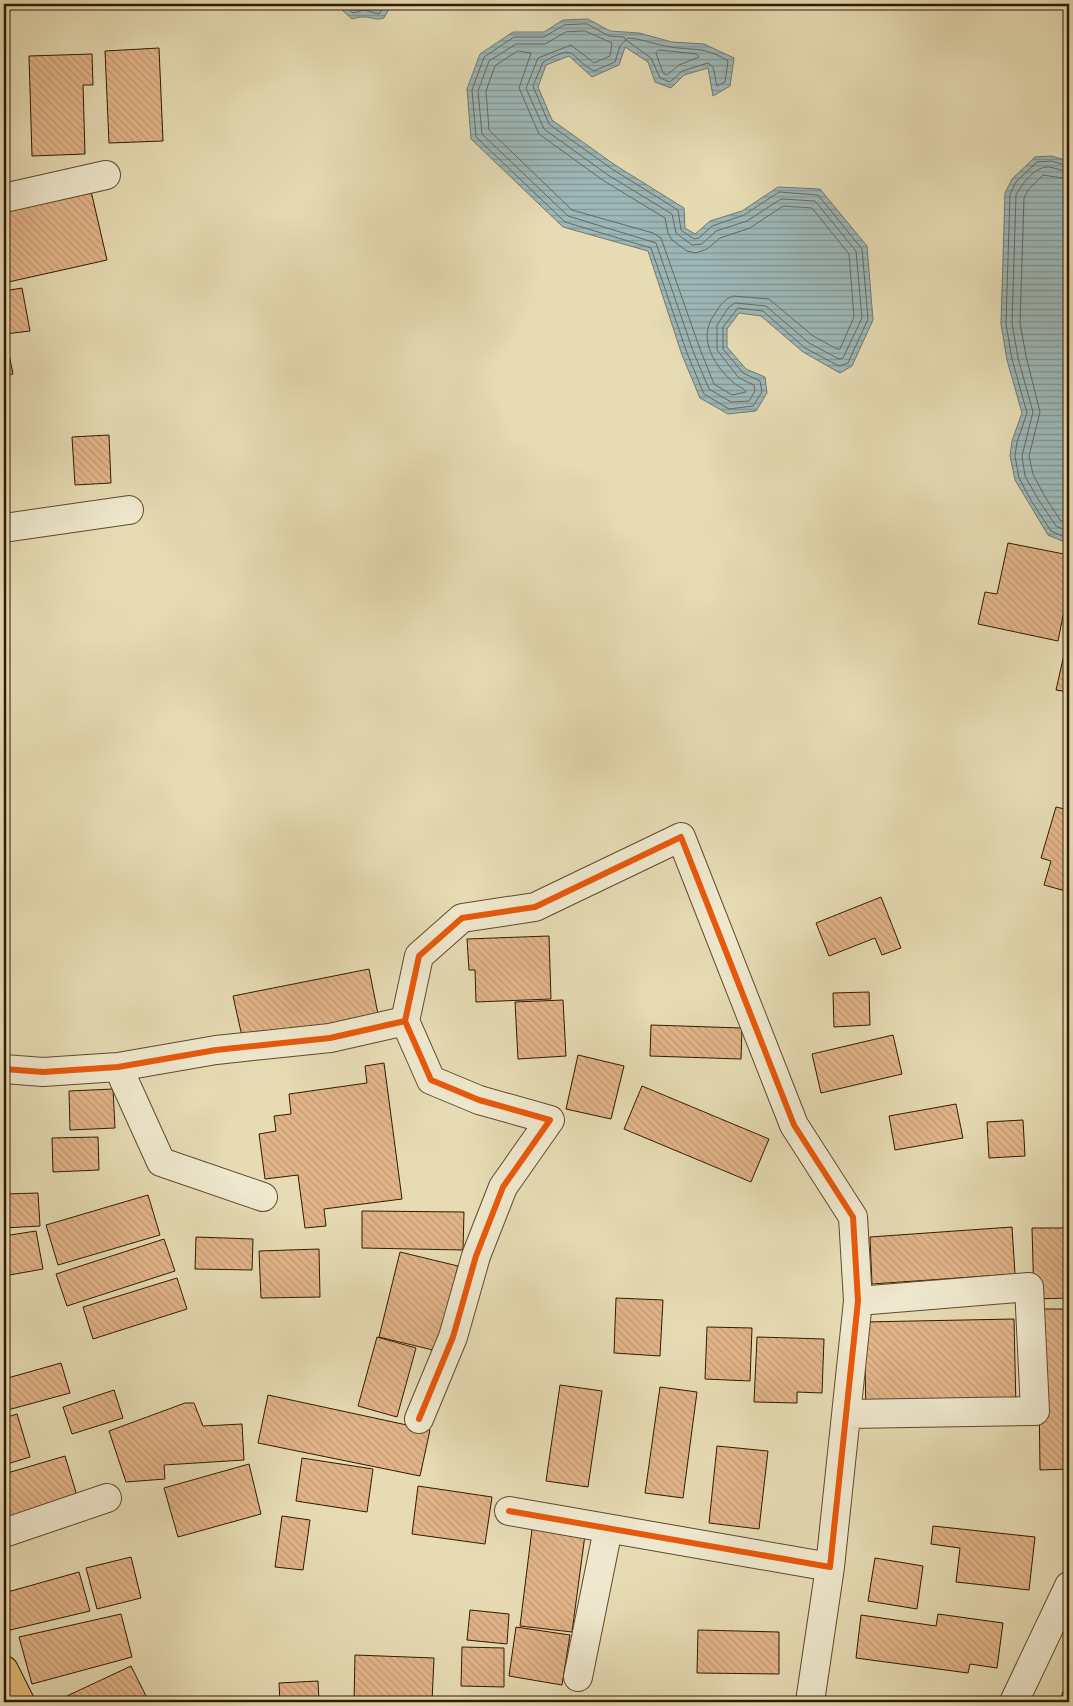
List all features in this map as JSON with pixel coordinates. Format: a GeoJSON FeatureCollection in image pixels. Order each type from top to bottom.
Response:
{"type":"FeatureCollection","features":[{"type":"Feature","properties":{"kind":"main road"},"geometry":{"type":"LineString","coordinates":[[4,1670],[20,1702]]}},
{"type":"Feature","properties":{"kind":"street"},"geometry":{"type":"LineString","coordinates":[[4,198],[106,175]]}},
{"type":"Feature","properties":{"kind":"street"},"geometry":{"type":"LineString","coordinates":[[4,528],[129,510]]}},
{"type":"Feature","properties":{"kind":"street"},"geometry":{"type":"LineString","coordinates":[[419,1419],[453,1337],[476,1256],[503,1187],[550,1120],[479,1100],[431,1080],[405,1021],[419,956],[462,918],[535,907],[681,838],[794,1124],[853,1217],[858,1301],[848,1414],[830,1567],[810,1702]]}},
{"type":"Feature","properties":{"kind":"street"},"geometry":{"type":"LineString","coordinates":[[4,1069],[43,1072],[118,1066],[216,1050],[330,1038],[405,1021]]}},
{"type":"Feature","properties":{"kind":"street"},"geometry":{"type":"LineString","coordinates":[[118,1066],[161,1162],[263,1196]]}},
{"type":"Feature","properties":{"kind":"street"},"geometry":{"type":"LineString","coordinates":[[848,1414],[1035,1411],[1030,1287],[858,1301]]}},
{"type":"Feature","properties":{"kind":"street"},"geometry":{"type":"LineString","coordinates":[[4,1533],[107,1498]]}},
{"type":"Feature","properties":{"kind":"street"},"geometry":{"type":"LineString","coordinates":[[509,1511],[830,1567]]}},
{"type":"Feature","properties":{"kind":"street"},"geometry":{"type":"LineString","coordinates":[[578,1677],[608,1528]]}},
{"type":"Feature","properties":{"kind":"street"},"geometry":{"type":"LineString","coordinates":[[1014,1702],[1069,1586]]}},
{"type":"Feature","properties":{"kind":"water"},"geometry":{"type":"Polygon","coordinates":[[[342,4],[386,4],[390,7],[384,18],[358,17],[352,19],[343,11],[342,4]]]}},
{"type":"Feature","properties":{"kind":"water"},"geometry":{"type":"Polygon","coordinates":[[[588,19],[610,31],[639,33],[672,42],[704,44],[734,58],[730,86],[713,96],[708,68],[684,75],[671,88],[655,82],[648,62],[625,47],[619,65],[592,77],[569,56],[546,65],[538,87],[552,120],[615,165],[684,208],[685,228],[695,234],[710,221],[742,211],[778,187],[820,189],[867,246],[873,320],[852,366],[840,373],[803,352],[761,316],[739,313],[727,329],[727,347],[746,369],[765,377],[767,393],[756,411],[728,414],[700,398],[682,355],[648,251],[563,227],[471,139],[467,89],[480,54],[513,32],[544,32],[563,20],[588,19]]]}},
{"type":"Feature","properties":{"kind":"water"},"geometry":{"type":"Polygon","coordinates":[[[1051,156],[1069,161],[1069,544],[1048,535],[1015,480],[1010,456],[1012,441],[1022,413],[1007,360],[1001,324],[1005,193],[1012,179],[1035,157],[1051,156]]]}},
{"type":"Feature","properties":{"kind":"building"},"geometry":{"type":"Polygon","coordinates":[[[159,48],[163,141],[109,143],[105,51],[159,48]]]}},
{"type":"Feature","properties":{"kind":"building"},"geometry":{"type":"Polygon","coordinates":[[[92,54],[93,85],[83,85],[85,154],[32,156],[29,56],[92,54]]]}},
{"type":"Feature","properties":{"kind":"building"},"geometry":{"type":"Polygon","coordinates":[[[91,191],[107,260],[4,283],[4,211],[91,191]]]}},
{"type":"Feature","properties":{"kind":"building"},"geometry":{"type":"Polygon","coordinates":[[[22,288],[30,331],[5,334],[13,374],[4,376],[4,291],[22,288]]]}},
{"type":"Feature","properties":{"kind":"building"},"geometry":{"type":"Polygon","coordinates":[[[109,435],[111,483],[75,485],[72,437],[109,435]]]}},
{"type":"Feature","properties":{"kind":"building"},"geometry":{"type":"Polygon","coordinates":[[[1008,543],[1069,555],[1069,586],[1058,641],[978,624],[985,592],[997,594],[1008,543]]]}},
{"type":"Feature","properties":{"kind":"building"},"geometry":{"type":"Polygon","coordinates":[[[1065,650],[1069,651],[1069,692],[1056,690],[1065,650]]]}},
{"type":"Feature","properties":{"kind":"building"},"geometry":{"type":"Polygon","coordinates":[[[1056,807],[1069,810],[1069,892],[1044,885],[1051,861],[1041,858],[1056,807]]]}},
{"type":"Feature","properties":{"kind":"building"},"geometry":{"type":"Polygon","coordinates":[[[881,897],[901,948],[882,955],[875,938],[829,956],[816,923],[881,897]]]}},
{"type":"Feature","properties":{"kind":"building"},"geometry":{"type":"Polygon","coordinates":[[[549,936],[551,999],[476,1002],[475,970],[469,970],[467,939],[549,936]]]}},
{"type":"Feature","properties":{"kind":"building"},"geometry":{"type":"Polygon","coordinates":[[[4,940],[9,984],[4,985],[4,940]]]}},
{"type":"Feature","properties":{"kind":"building"},"geometry":{"type":"Polygon","coordinates":[[[369,969],[378,1014],[243,1041],[233,996],[369,969]]]}},
{"type":"Feature","properties":{"kind":"building"},"geometry":{"type":"Polygon","coordinates":[[[869,992],[870,1025],[834,1027],[833,993],[869,992]]]}},
{"type":"Feature","properties":{"kind":"building"},"geometry":{"type":"Polygon","coordinates":[[[563,1000],[566,1056],[518,1059],[515,1002],[563,1000]]]}},
{"type":"Feature","properties":{"kind":"building"},"geometry":{"type":"Polygon","coordinates":[[[651,1025],[742,1028],[741,1059],[650,1056],[651,1025]]]}},
{"type":"Feature","properties":{"kind":"building"},"geometry":{"type":"Polygon","coordinates":[[[893,1035],[902,1074],[821,1093],[812,1054],[893,1035]]]}},
{"type":"Feature","properties":{"kind":"building"},"geometry":{"type":"Polygon","coordinates":[[[578,1055],[624,1066],[611,1119],[566,1109],[578,1055]]]}},
{"type":"Feature","properties":{"kind":"building"},"geometry":{"type":"Polygon","coordinates":[[[384,1063],[402,1199],[324,1209],[326,1226],[305,1228],[298,1175],[265,1179],[259,1134],[276,1131],[274,1116],[291,1114],[289,1094],[367,1083],[365,1066],[384,1063]]]}},
{"type":"Feature","properties":{"kind":"building"},"geometry":{"type":"Polygon","coordinates":[[[642,1086],[769,1139],[751,1182],[624,1129],[642,1086]]]}},
{"type":"Feature","properties":{"kind":"building"},"geometry":{"type":"Polygon","coordinates":[[[113,1089],[115,1128],[70,1130],[69,1091],[113,1089]]]}},
{"type":"Feature","properties":{"kind":"building"},"geometry":{"type":"Polygon","coordinates":[[[956,1104],[963,1138],[895,1150],[889,1116],[956,1104]]]}},
{"type":"Feature","properties":{"kind":"building"},"geometry":{"type":"Polygon","coordinates":[[[1023,1120],[1025,1156],[989,1158],[987,1122],[1023,1120]]]}},
{"type":"Feature","properties":{"kind":"building"},"geometry":{"type":"Polygon","coordinates":[[[98,1137],[99,1170],[53,1172],[52,1138],[98,1137]]]}},
{"type":"Feature","properties":{"kind":"building"},"geometry":{"type":"Polygon","coordinates":[[[38,1193],[40,1226],[4,1228],[4,1194],[38,1193]]]}},
{"type":"Feature","properties":{"kind":"building"},"geometry":{"type":"Polygon","coordinates":[[[148,1195],[160,1235],[58,1265],[46,1225],[148,1195]]]}},
{"type":"Feature","properties":{"kind":"building"},"geometry":{"type":"Polygon","coordinates":[[[362,1211],[464,1212],[463,1250],[362,1248],[362,1211]]]}},
{"type":"Feature","properties":{"kind":"building"},"geometry":{"type":"Polygon","coordinates":[[[1012,1227],[1015,1274],[872,1284],[870,1237],[1012,1227]]]}},
{"type":"Feature","properties":{"kind":"building"},"geometry":{"type":"Polygon","coordinates":[[[1032,1228],[1069,1228],[1069,1298],[1034,1299],[1032,1228]]]}},
{"type":"Feature","properties":{"kind":"building"},"geometry":{"type":"Polygon","coordinates":[[[36,1231],[43,1269],[4,1276],[4,1236],[36,1231]]]}},
{"type":"Feature","properties":{"kind":"building"},"geometry":{"type":"Polygon","coordinates":[[[196,1237],[253,1239],[252,1270],[195,1269],[196,1237]]]}},
{"type":"Feature","properties":{"kind":"building"},"geometry":{"type":"Polygon","coordinates":[[[164,1239],[175,1271],[67,1306],[56,1274],[164,1239]]]}},
{"type":"Feature","properties":{"kind":"building"},"geometry":{"type":"Polygon","coordinates":[[[319,1249],[320,1297],[261,1298],[259,1251],[319,1249]]]}},
{"type":"Feature","properties":{"kind":"building"},"geometry":{"type":"Polygon","coordinates":[[[400,1252],[458,1266],[437,1351],[379,1337],[400,1252]]]}},
{"type":"Feature","properties":{"kind":"building"},"geometry":{"type":"Polygon","coordinates":[[[177,1278],[187,1309],[93,1339],[83,1307],[177,1278]]]}},
{"type":"Feature","properties":{"kind":"building"},"geometry":{"type":"Polygon","coordinates":[[[616,1298],[663,1300],[660,1356],[614,1353],[616,1298]]]}},
{"type":"Feature","properties":{"kind":"building"},"geometry":{"type":"Polygon","coordinates":[[[1038,1309],[1069,1309],[1069,1469],[1040,1470],[1038,1309]]]}},
{"type":"Feature","properties":{"kind":"building"},"geometry":{"type":"Polygon","coordinates":[[[1014,1319],[1016,1409],[866,1412],[864,1322],[1014,1319]]]}},
{"type":"Feature","properties":{"kind":"building"},"geometry":{"type":"Polygon","coordinates":[[[707,1327],[752,1328],[750,1381],[705,1379],[707,1327]]]}},
{"type":"Feature","properties":{"kind":"building"},"geometry":{"type":"Polygon","coordinates":[[[377,1337],[416,1348],[397,1417],[358,1406],[377,1337]]]}},
{"type":"Feature","properties":{"kind":"building"},"geometry":{"type":"Polygon","coordinates":[[[757,1337],[824,1339],[822,1393],[797,1392],[797,1403],[754,1402],[757,1337]]]}},
{"type":"Feature","properties":{"kind":"building"},"geometry":{"type":"Polygon","coordinates":[[[61,1363],[70,1393],[4,1411],[4,1379],[61,1363]]]}},
{"type":"Feature","properties":{"kind":"building"},"geometry":{"type":"Polygon","coordinates":[[[560,1385],[602,1391],[588,1487],[546,1481],[560,1385]]]}},
{"type":"Feature","properties":{"kind":"building"},"geometry":{"type":"Polygon","coordinates":[[[660,1387],[697,1392],[683,1498],[645,1493],[660,1387]]]}},
{"type":"Feature","properties":{"kind":"building"},"geometry":{"type":"Polygon","coordinates":[[[114,1390],[123,1418],[72,1434],[63,1407],[114,1390]]]}},
{"type":"Feature","properties":{"kind":"building"},"geometry":{"type":"Polygon","coordinates":[[[268,1395],[430,1430],[420,1476],[258,1443],[268,1395]]]}},
{"type":"Feature","properties":{"kind":"building"},"geometry":{"type":"Polygon","coordinates":[[[185,1403],[194,1403],[203,1426],[242,1424],[244,1460],[164,1465],[165,1479],[126,1482],[109,1431],[185,1403]]]}},
{"type":"Feature","properties":{"kind":"building"},"geometry":{"type":"Polygon","coordinates":[[[17,1414],[30,1457],[4,1465],[4,1418],[17,1414]]]}},
{"type":"Feature","properties":{"kind":"building"},"geometry":{"type":"Polygon","coordinates":[[[717,1446],[768,1451],[759,1529],[709,1523],[717,1446]]]}},
{"type":"Feature","properties":{"kind":"building"},"geometry":{"type":"Polygon","coordinates":[[[65,1456],[78,1499],[4,1520],[4,1474],[65,1456]]]}},
{"type":"Feature","properties":{"kind":"building"},"geometry":{"type":"Polygon","coordinates":[[[302,1458],[373,1469],[367,1512],[296,1501],[302,1458]]]}},
{"type":"Feature","properties":{"kind":"building"},"geometry":{"type":"Polygon","coordinates":[[[249,1464],[261,1514],[178,1537],[164,1488],[249,1464]]]}},
{"type":"Feature","properties":{"kind":"building"},"geometry":{"type":"Polygon","coordinates":[[[418,1486],[492,1497],[485,1544],[412,1534],[418,1486]]]}},
{"type":"Feature","properties":{"kind":"building"},"geometry":{"type":"Polygon","coordinates":[[[282,1516],[310,1520],[303,1570],[275,1567],[282,1516]]]}},
{"type":"Feature","properties":{"kind":"building"},"geometry":{"type":"Polygon","coordinates":[[[933,1526],[1035,1537],[1029,1590],[956,1582],[960,1548],[931,1544],[933,1526]]]}},
{"type":"Feature","properties":{"kind":"building"},"geometry":{"type":"Polygon","coordinates":[[[532,1529],[585,1535],[572,1632],[520,1626],[532,1529]]]}},
{"type":"Feature","properties":{"kind":"building"},"geometry":{"type":"Polygon","coordinates":[[[131,1557],[141,1598],[97,1609],[86,1568],[131,1557]]]}},
{"type":"Feature","properties":{"kind":"building"},"geometry":{"type":"Polygon","coordinates":[[[875,1558],[923,1566],[917,1609],[868,1601],[875,1558]]]}},
{"type":"Feature","properties":{"kind":"building"},"geometry":{"type":"Polygon","coordinates":[[[79,1572],[90,1611],[6,1631],[4,1622],[4,1593],[79,1572]]]}},
{"type":"Feature","properties":{"kind":"building"},"geometry":{"type":"Polygon","coordinates":[[[470,1610],[509,1614],[507,1644],[467,1640],[470,1610]]]}},
{"type":"Feature","properties":{"kind":"building"},"geometry":{"type":"Polygon","coordinates":[[[121,1614],[132,1657],[32,1684],[19,1637],[121,1614]]]}},
{"type":"Feature","properties":{"kind":"building"},"geometry":{"type":"Polygon","coordinates":[[[938,1614],[1003,1623],[997,1668],[970,1664],[968,1673],[856,1658],[861,1615],[936,1626],[938,1614]]]}},
{"type":"Feature","properties":{"kind":"building"},"geometry":{"type":"Polygon","coordinates":[[[516,1627],[570,1635],[562,1685],[509,1676],[516,1627]]]}},
{"type":"Feature","properties":{"kind":"building"},"geometry":{"type":"Polygon","coordinates":[[[698,1630],[779,1632],[779,1674],[697,1673],[698,1630]]]}},
{"type":"Feature","properties":{"kind":"building"},"geometry":{"type":"Polygon","coordinates":[[[462,1647],[504,1648],[504,1687],[461,1686],[462,1647]]]}},
{"type":"Feature","properties":{"kind":"building"},"geometry":{"type":"Polygon","coordinates":[[[355,1655],[434,1658],[432,1702],[354,1702],[355,1655]]]}},
{"type":"Feature","properties":{"kind":"building"},"geometry":{"type":"Polygon","coordinates":[[[131,1666],[149,1702],[70,1702],[67,1696],[131,1666]]]}},
{"type":"Feature","properties":{"kind":"building"},"geometry":{"type":"Polygon","coordinates":[[[1069,1679],[1069,1702],[1067,1702],[1060,1699],[1069,1679]]]}},
{"type":"Feature","properties":{"kind":"building"},"geometry":{"type":"Polygon","coordinates":[[[318,1681],[319,1702],[280,1702],[279,1683],[318,1681]]]}},
{"type":"Feature","properties":{"kind":"cycle path"},"geometry":{"type":"LineString","coordinates":[[4,1069],[43,1072],[118,1067],[216,1050],[330,1038],[405,1021],[419,956],[462,918],[535,907],[681,837],[794,1125],[853,1217],[858,1301],[830,1567],[509,1511]]}},
{"type":"Feature","properties":{"kind":"cycle path"},"geometry":{"type":"LineString","coordinates":[[405,1021],[431,1080],[479,1100],[550,1120],[503,1187],[476,1256],[453,1337],[419,1419]]}}]}
